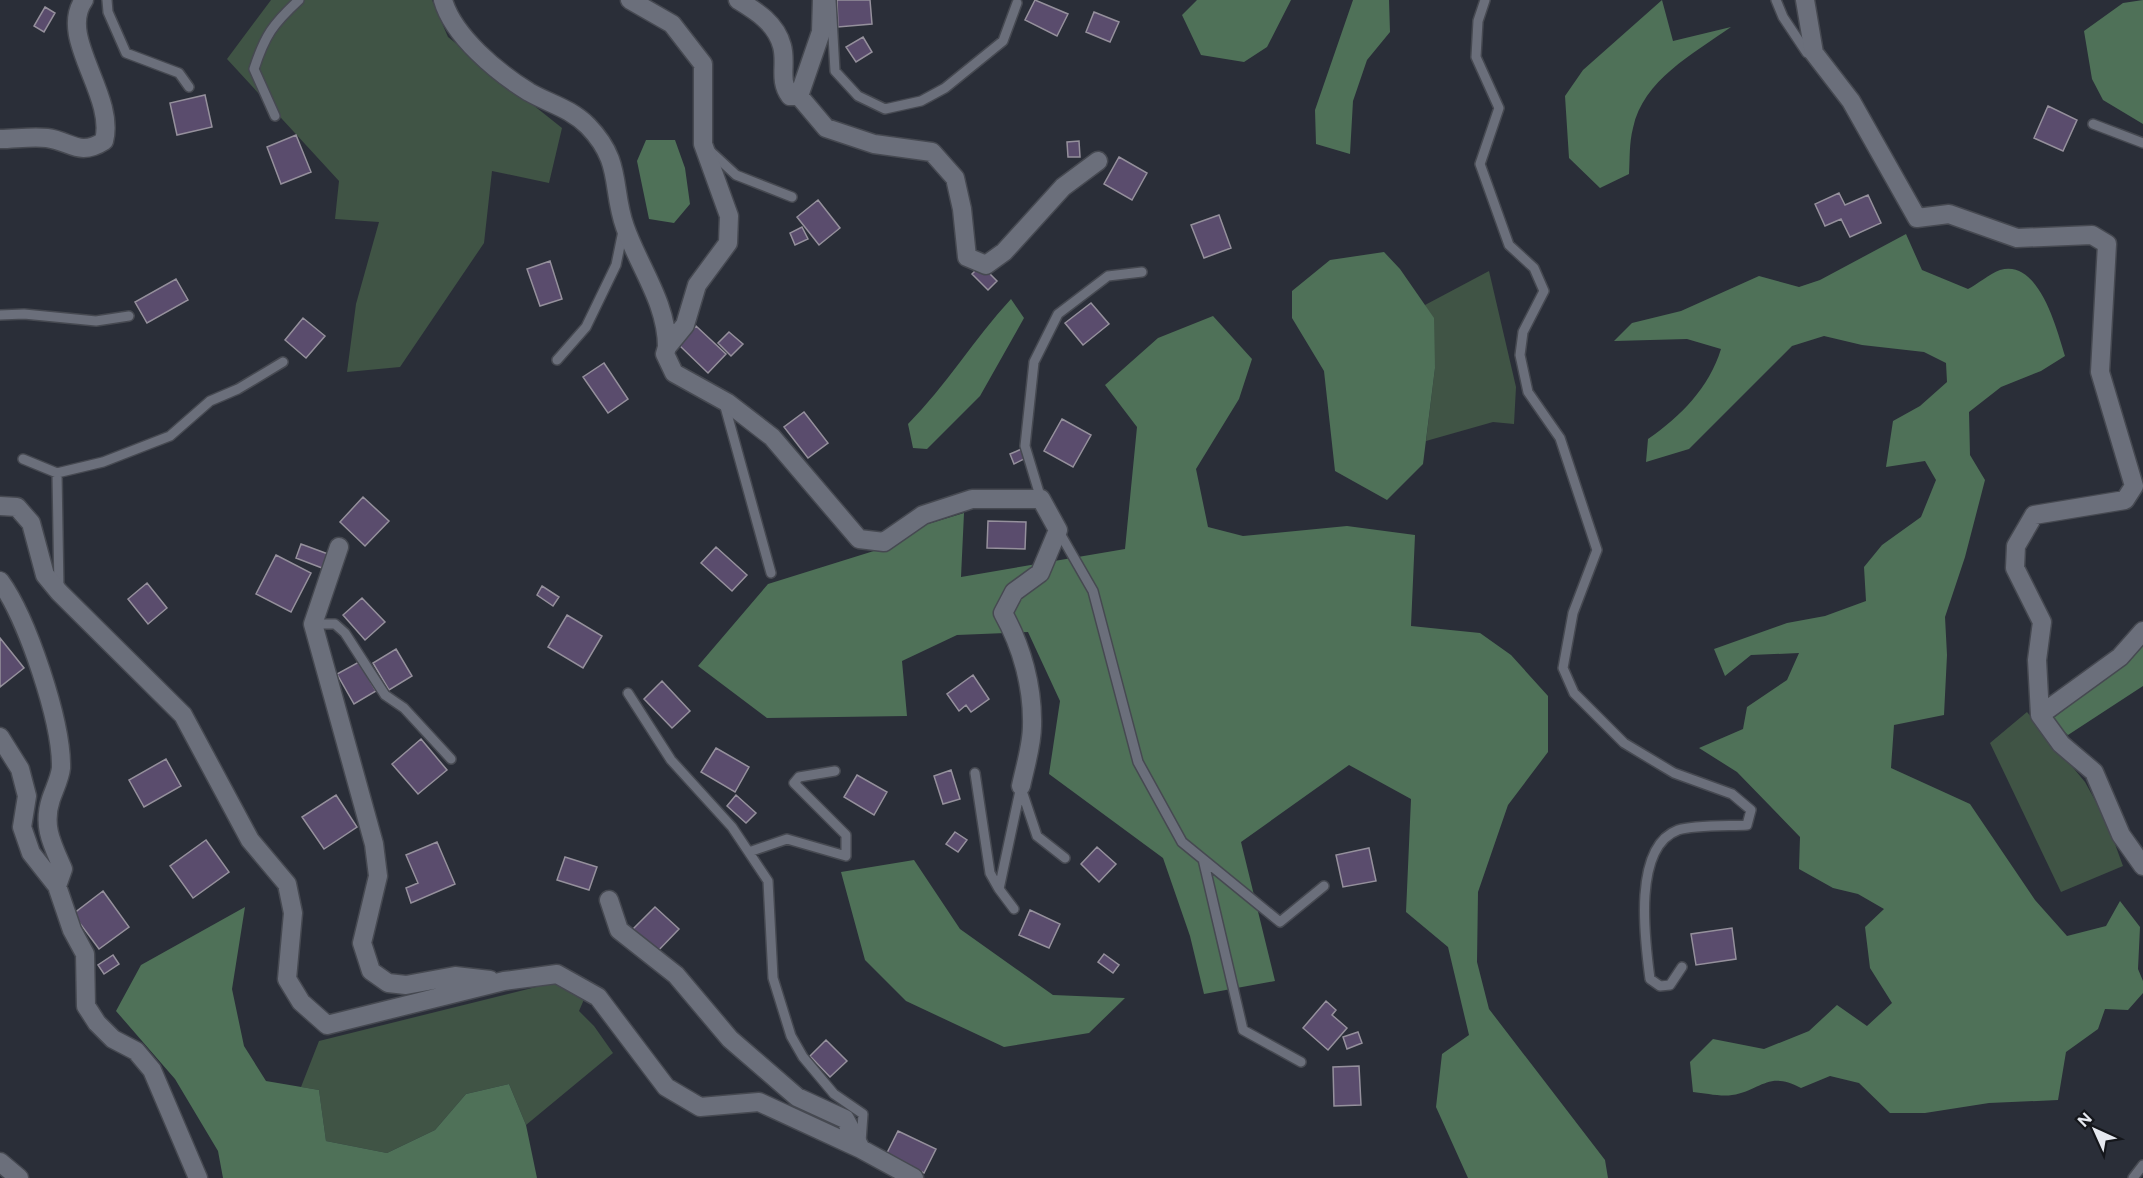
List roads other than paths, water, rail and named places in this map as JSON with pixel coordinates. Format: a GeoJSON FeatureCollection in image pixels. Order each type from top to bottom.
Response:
{"type":"FeatureCollection","features":[{"type":"Feature","properties":{"kind":"street"},"geometry":{"type":"LineString","coordinates":[[0,139],[48,138],[73,147],[92,149],[104,141],[108,127],[102,99],[77,35],[77,9],[84,0]]}},
{"type":"Feature","properties":{"kind":"street"},"geometry":{"type":"LineString","coordinates":[[443,0],[458,29],[496,70],[531,93],[570,109],[589,127],[605,148],[616,176],[624,225],[661,307],[667,347]]}},
{"type":"Feature","properties":{"kind":"street"},"geometry":{"type":"LineString","coordinates":[[630,0],[672,24],[703,64],[703,144],[729,216],[728,243],[697,285],[685,325],[667,347],[665,354],[674,373],[724,401],[772,437],[859,539],[884,542],[923,515],[972,499],[1041,499],[1058,530],[1040,573],[1014,592],[1003,613],[1014,634],[1029,682],[1033,728],[1021,786]]}},
{"type":"Feature","properties":{"kind":"street"},"geometry":{"type":"LineString","coordinates":[[738,0],[763,15],[782,45],[783,87],[790,96],[800,96]]}},
{"type":"Feature","properties":{"kind":"street"},"geometry":{"type":"LineString","coordinates":[[800,96],[821,32],[822,0]]}},
{"type":"Feature","properties":{"kind":"street"},"geometry":{"type":"LineString","coordinates":[[1805,0],[1814,53],[1851,101],[1917,218],[1949,214],[2017,238],[2092,235],[2107,244],[2100,372],[2134,486],[2125,500],[2034,515],[2016,546],[2015,568],[2042,621],[2037,660],[2040,715],[2061,744],[2094,772],[2121,836],[2143,866]]}},
{"type":"Feature","properties":{"kind":"street"},"geometry":{"type":"LineString","coordinates":[[800,96],[826,128],[874,144],[932,152],[955,178],[962,209],[967,257],[986,265],[1004,252],[1063,187],[1098,161]]}},
{"type":"Feature","properties":{"kind":"street"},"geometry":{"type":"LineString","coordinates":[[0,506],[17,507],[31,523],[45,575],[59,592],[183,715],[250,840],[287,884],[293,913],[287,979],[301,1002],[327,1025],[504,981],[557,974],[598,997],[666,1087],[700,1107],[759,1102],[861,1149],[914,1178]]}},
{"type":"Feature","properties":{"kind":"street"},"geometry":{"type":"LineString","coordinates":[[339,547],[313,624],[374,844],[378,876],[362,943],[371,971],[388,983],[406,985],[454,976],[504,981]]}},
{"type":"Feature","properties":{"kind":"street"},"geometry":{"type":"LineString","coordinates":[[0,581],[33,645],[53,714],[61,769],[46,814],[48,833],[63,869],[57,886]]}},
{"type":"Feature","properties":{"kind":"street"},"geometry":{"type":"LineString","coordinates":[[2040,715],[2120,657],[2143,631]]}},
{"type":"Feature","properties":{"kind":"street"},"geometry":{"type":"LineString","coordinates":[[0,737],[20,770],[27,796],[22,827],[31,853],[57,886],[72,930],[85,954],[86,1006],[97,1023],[113,1039],[136,1051],[152,1070],[198,1178]]}},
{"type":"Feature","properties":{"kind":"street"},"geometry":{"type":"LineString","coordinates":[[609,900],[619,930],[676,975],[730,1039],[797,1097],[845,1119],[861,1149]]}},
{"type":"Feature","properties":{"kind":"street"},"geometry":{"type":"LineString","coordinates":[[0,1162],[19,1178]]}},
{"type":"Feature","properties":{"kind":"lane"},"geometry":{"type":"LineString","coordinates":[[107,0],[108,12],[126,53],[179,73],[189,87]]}},
{"type":"Feature","properties":{"kind":"lane"},"geometry":{"type":"LineString","coordinates":[[275,116],[254,69],[263,40],[278,19],[299,0]]}},
{"type":"Feature","properties":{"kind":"lane"},"geometry":{"type":"LineString","coordinates":[[831,0],[835,71],[858,96],[885,109],[921,101],[945,88],[1003,41],[1017,3]]}},
{"type":"Feature","properties":{"kind":"lane"},"geometry":{"type":"LineString","coordinates":[[1485,0],[1478,21],[1476,57],[1499,108],[1480,164],[1509,244],[1534,268],[1544,291],[1523,332],[1520,355],[1528,392],[1560,438],[1597,550],[1573,613],[1563,668],[1574,693],[1624,743],[1674,772],[1732,794],[1751,810],[1747,825],[1678,830],[1655,848],[1646,872],[1647,951],[1650,979],[1660,986],[1670,985],[1682,967]]}},
{"type":"Feature","properties":{"kind":"lane"},"geometry":{"type":"LineString","coordinates":[[1776,0],[1783,17],[1807,53],[1814,53]]}},
{"type":"Feature","properties":{"kind":"lane"},"geometry":{"type":"LineString","coordinates":[[2093,124],[2143,143]]}},
{"type":"Feature","properties":{"kind":"lane"},"geometry":{"type":"LineString","coordinates":[[703,144],[736,175],[792,197]]}},
{"type":"Feature","properties":{"kind":"lane"},"geometry":{"type":"LineString","coordinates":[[557,360],[586,327],[616,265],[624,225]]}},
{"type":"Feature","properties":{"kind":"lane"},"geometry":{"type":"LineString","coordinates":[[1041,499],[1025,446],[1034,362],[1058,314],[1108,276],[1142,272]]}},
{"type":"Feature","properties":{"kind":"lane"},"geometry":{"type":"LineString","coordinates":[[0,315],[24,314],[96,321],[129,316]]}},
{"type":"Feature","properties":{"kind":"lane"},"geometry":{"type":"LineString","coordinates":[[23,459],[57,473],[103,462],[170,436],[210,401],[238,389],[283,362]]}},
{"type":"Feature","properties":{"kind":"lane"},"geometry":{"type":"LineString","coordinates":[[724,401],[771,573]]}},
{"type":"Feature","properties":{"kind":"lane"},"geometry":{"type":"LineString","coordinates":[[57,473],[59,592]]}},
{"type":"Feature","properties":{"kind":"lane"},"geometry":{"type":"LineString","coordinates":[[1058,530],[1093,591],[1138,762],[1182,842],[1280,922],[1324,886]]}},
{"type":"Feature","properties":{"kind":"lane"},"geometry":{"type":"LineString","coordinates":[[313,624],[335,624],[345,633],[385,695],[404,708],[451,759]]}},
{"type":"Feature","properties":{"kind":"lane"},"geometry":{"type":"LineString","coordinates":[[628,693],[671,760],[732,827],[768,881],[773,978],[791,1036],[804,1057],[834,1094],[864,1114],[861,1149]]}},
{"type":"Feature","properties":{"kind":"lane"},"geometry":{"type":"LineString","coordinates":[[749,852],[787,839],[846,856],[846,835],[794,783],[799,777],[835,771]]}},
{"type":"Feature","properties":{"kind":"lane"},"geometry":{"type":"LineString","coordinates":[[975,773],[990,873],[1014,909]]}},
{"type":"Feature","properties":{"kind":"lane"},"geometry":{"type":"LineString","coordinates":[[1021,786],[1037,836],[1065,858]]}},
{"type":"Feature","properties":{"kind":"lane"},"geometry":{"type":"LineString","coordinates":[[999,889],[1021,786]]}},
{"type":"Feature","properties":{"kind":"lane"},"geometry":{"type":"LineString","coordinates":[[1203,859],[1243,1030],[1301,1062]]}},
{"type":"Feature","properties":{"kind":"lane"},"geometry":{"type":"LineString","coordinates":[[2133,1178],[2143,1165]]}}]}
